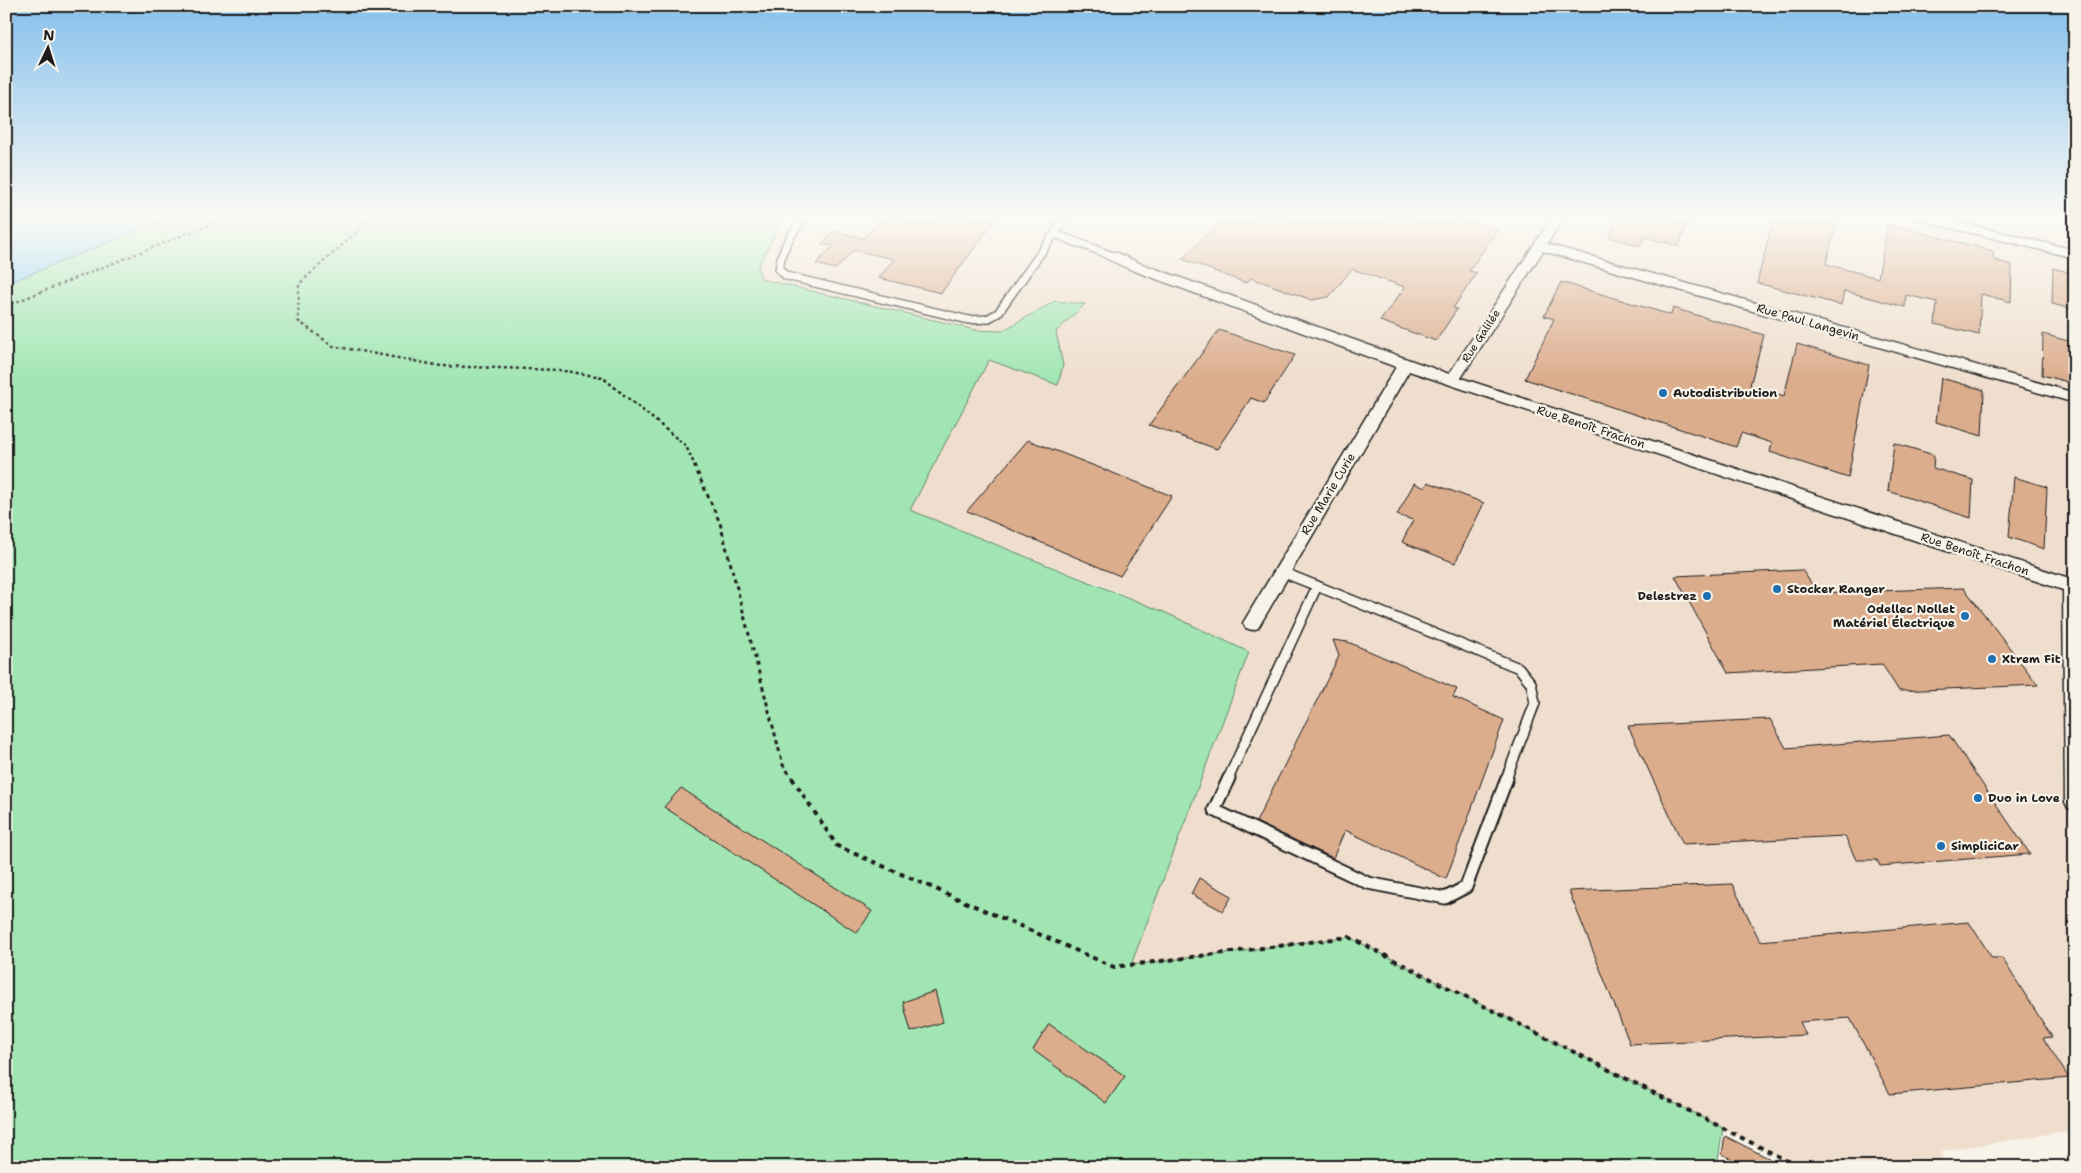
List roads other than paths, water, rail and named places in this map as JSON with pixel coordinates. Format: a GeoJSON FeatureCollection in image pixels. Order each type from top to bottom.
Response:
{"type":"FeatureCollection","features":[{"type":"Feature","properties":{"kind":"street","name":"Rue Benoît Frachon"},"geometry":{"type":"LineString","coordinates":[[1147,271],[1405,365],[2073,587]]}},
{"type":"Feature","properties":{"kind":"street","name":"Rue Galilée"},"geometry":{"type":"LineString","coordinates":[[1452,381],[1524,271]]}},
{"type":"Feature","properties":{"kind":"street","name":"Rue Paul Langevin"},"geometry":{"type":"LineString","coordinates":[[1627,271],[2075,398]]}},
{"type":"Feature","properties":{"kind":"street","name":"Rue Marie Curie"},"geometry":{"type":"LineString","coordinates":[[1252,622],[1405,365]]}},
{"type":"Feature","properties":{"kind":"street"},"geometry":{"type":"LineString","coordinates":[[2073,587],[2075,802]]}},
{"type":"Feature","properties":{"kind":"lane"},"geometry":{"type":"LineString","coordinates":[[780,271],[786,276],[969,320],[987,319],[998,313],[1029,271]]}},
{"type":"Feature","properties":{"kind":"lane"},"geometry":{"type":"LineString","coordinates":[[1282,572],[1318,585],[1519,668],[1531,684],[1535,703],[1466,887],[1445,898],[1368,883],[1214,810],[1318,585]]}},
{"type":"Feature","properties":{"kind":"water"},"geometry":{"type":"Polygon","coordinates":[[[6,271],[39,271],[6,284],[6,271]]]}},
{"type":"Feature","properties":{"kind":"place","name":"Autodistribution"},"geometry":{"type":"Point","coordinates":[1663,393]}},
{"type":"Feature","properties":{"kind":"place","name":"Stocker Ranger"},"geometry":{"type":"Point","coordinates":[1777,589]}},
{"type":"Feature","properties":{"kind":"place","name":"Delestrez"},"geometry":{"type":"Point","coordinates":[1707,596]}},
{"type":"Feature","properties":{"kind":"place","name":"Odellec Nollet Matériel Électrique"},"geometry":{"type":"Point","coordinates":[1965,616]}},
{"type":"Feature","properties":{"kind":"place","name":"Xtrem Fit"},"geometry":{"type":"Point","coordinates":[1992,659]}},
{"type":"Feature","properties":{"kind":"place","name":"Duo in Love"},"geometry":{"type":"Point","coordinates":[1978,798]}},
{"type":"Feature","properties":{"kind":"place","name":"SimpliciCar"},"geometry":{"type":"Point","coordinates":[1941,846]}}]}
